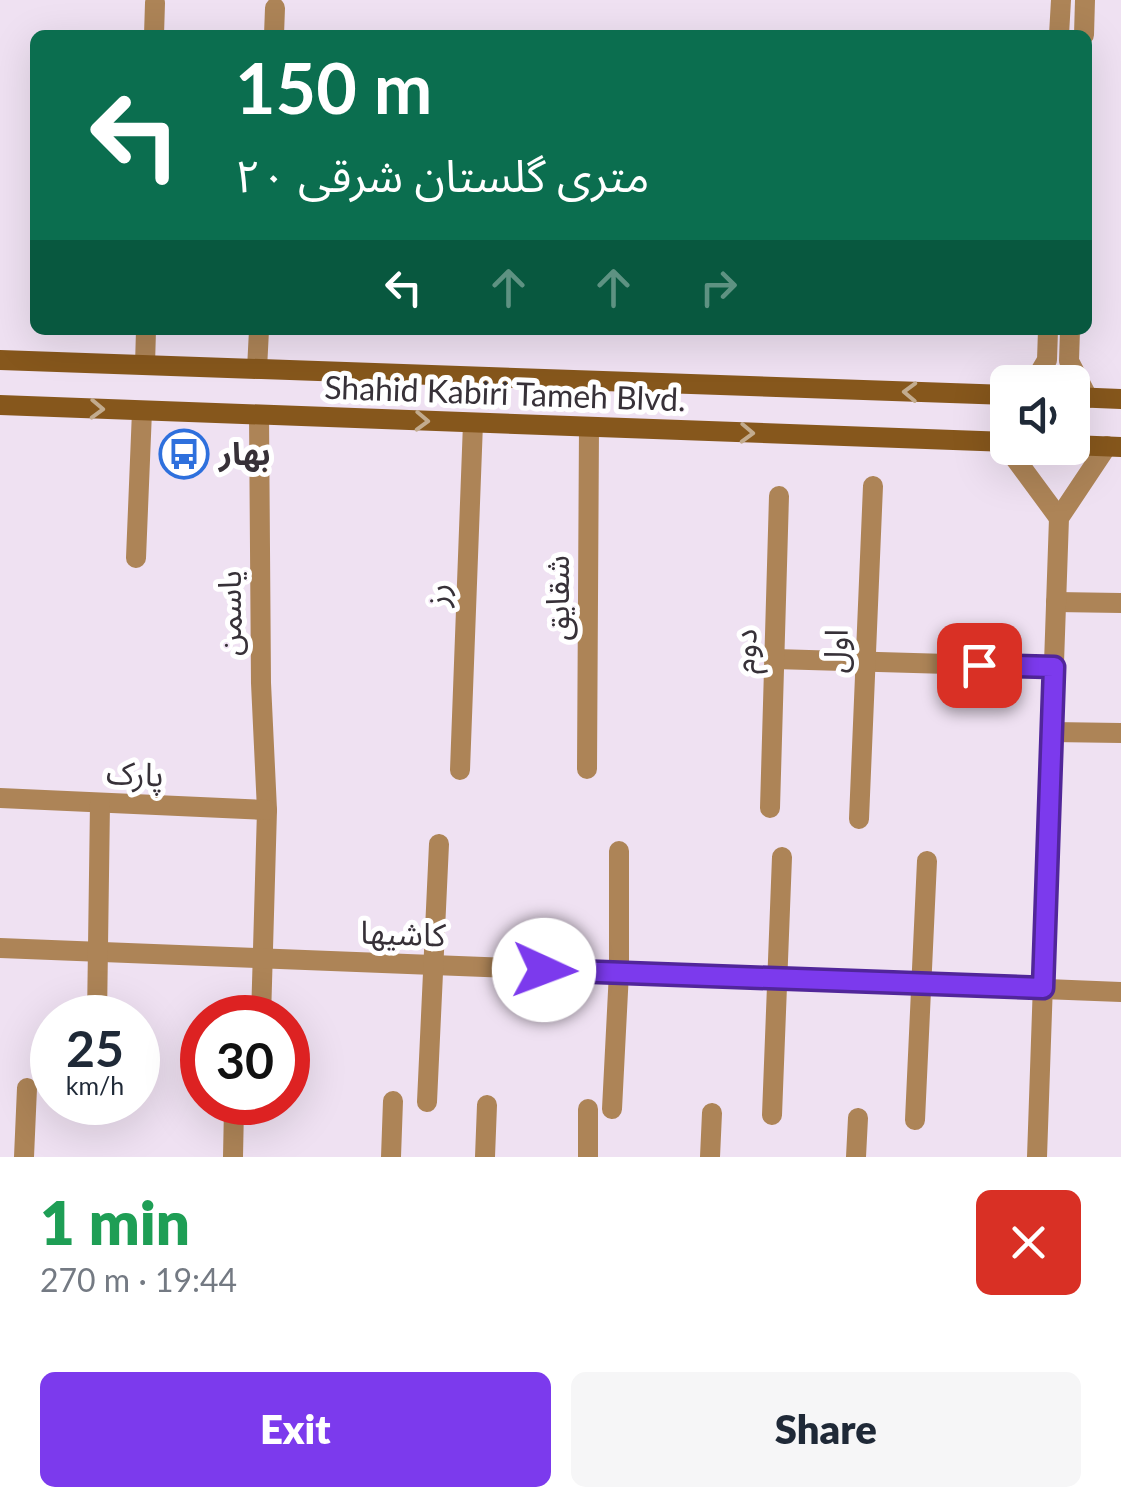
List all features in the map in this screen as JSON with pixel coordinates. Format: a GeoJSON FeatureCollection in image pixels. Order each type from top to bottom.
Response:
{"type":"FeatureCollection","features":[{"type":"Feature","properties":{"kind":"main road","name":"Shahid Kabiri Tameh Blvd."},"geometry":{"type":"LineString","coordinates":[[0,360],[990,394]]}},
{"type":"Feature","properties":{"kind":"main road"},"geometry":{"type":"LineString","coordinates":[[1090,398],[1121,399]]}},
{"type":"Feature","properties":{"kind":"main road","name":"Shahid Kabiri Tameh Blvd."},"geometry":{"type":"LineString","coordinates":[[0,406],[990,441]]}},
{"type":"Feature","properties":{"kind":"street"},"geometry":{"type":"LineString","coordinates":[[1060,30],[1061,0]]}},
{"type":"Feature","properties":{"kind":"street"},"geometry":{"type":"LineString","coordinates":[[1084,30],[1085,0]]}},
{"type":"Feature","properties":{"kind":"street"},"geometry":{"type":"LineString","coordinates":[[154,30],[155,3]]}},
{"type":"Feature","properties":{"kind":"street"},"geometry":{"type":"LineString","coordinates":[[274,30],[275,8]]}},
{"type":"Feature","properties":{"kind":"street"},"geometry":{"type":"LineString","coordinates":[[145,365],[146,335]]}},
{"type":"Feature","properties":{"kind":"street"},"geometry":{"type":"LineString","coordinates":[[257,369],[259,335]]}},
{"type":"Feature","properties":{"kind":"street"},"geometry":{"type":"LineString","coordinates":[[1043,365],[1048,335]]}},
{"type":"Feature","properties":{"kind":"street"},"geometry":{"type":"LineString","coordinates":[[1070,335],[1070,365]]}},
{"type":"Feature","properties":{"kind":"street"},"geometry":{"type":"LineString","coordinates":[[136,558],[142,411]]}},
{"type":"Feature","properties":{"kind":"street","name":"یاسمن"},"geometry":{"type":"LineString","coordinates":[[259,415],[261,683],[267,810],[262,995]]}},
{"type":"Feature","properties":{"kind":"street","name":"رز"},"geometry":{"type":"LineString","coordinates":[[460,770],[474,423]]}},
{"type":"Feature","properties":{"kind":"street","name":"شقایق"},"geometry":{"type":"LineString","coordinates":[[587,770],[590,427]]}},
{"type":"Feature","properties":{"kind":"street"},"geometry":{"type":"LineString","coordinates":[[1037,1157],[1059,518],[1114,446]]}},
{"type":"Feature","properties":{"kind":"street"},"geometry":{"type":"LineString","coordinates":[[1021,465],[1059,518]]}},
{"type":"Feature","properties":{"kind":"street","name":"اول"},"geometry":{"type":"LineString","coordinates":[[859,819],[873,486]]}},
{"type":"Feature","properties":{"kind":"street","name":"دوم"},"geometry":{"type":"LineString","coordinates":[[770,808],[779,496]]}},
{"type":"Feature","properties":{"kind":"street"},"geometry":{"type":"LineString","coordinates":[[1056,602],[1121,603]]}},
{"type":"Feature","properties":{"kind":"street"},"geometry":{"type":"LineString","coordinates":[[774,660],[1054,667]]}},
{"type":"Feature","properties":{"kind":"street"},"geometry":{"type":"LineString","coordinates":[[1052,732],[1121,733]]}},
{"type":"Feature","properties":{"kind":"street","name":"پارک"},"geometry":{"type":"LineString","coordinates":[[0,798],[267,810]]}},
{"type":"Feature","properties":{"kind":"street"},"geometry":{"type":"LineString","coordinates":[[97,995],[100,803]]}},
{"type":"Feature","properties":{"kind":"street"},"geometry":{"type":"LineString","coordinates":[[427,1102],[439,844]]}},
{"type":"Feature","properties":{"kind":"street"},"geometry":{"type":"LineString","coordinates":[[612,1109],[620,851]]}},
{"type":"Feature","properties":{"kind":"street"},"geometry":{"type":"LineString","coordinates":[[772,1115],[782,856]]}},
{"type":"Feature","properties":{"kind":"street"},"geometry":{"type":"LineString","coordinates":[[914,1120],[926,862]]}},
{"type":"Feature","properties":{"kind":"street","name":"کاشیها"},"geometry":{"type":"LineString","coordinates":[[0,948],[1121,992]]}},
{"type":"Feature","properties":{"kind":"street"},"geometry":{"type":"LineString","coordinates":[[24,1157],[27,1088]]}},
{"type":"Feature","properties":{"kind":"street"},"geometry":{"type":"LineString","coordinates":[[391,1157],[393,1101]]}},
{"type":"Feature","properties":{"kind":"street"},"geometry":{"type":"LineString","coordinates":[[485,1157],[486,1104]]}},
{"type":"Feature","properties":{"kind":"street"},"geometry":{"type":"LineString","coordinates":[[588,1108],[588,1157]]}},
{"type":"Feature","properties":{"kind":"street"},"geometry":{"type":"LineString","coordinates":[[710,1157],[712,1113]]}},
{"type":"Feature","properties":{"kind":"street"},"geometry":{"type":"LineString","coordinates":[[856,1157],[858,1118]]}},
{"type":"Feature","properties":{"kind":"street"},"geometry":{"type":"LineString","coordinates":[[234,1125],[234,1157]]}},
{"type":"Feature","properties":{"kind":"place","name":"بهار"},"geometry":{"type":"Point","coordinates":[184,454]}},
{"type":"Feature","properties":{"kind":"route"},"geometry":{"type":"LineString","coordinates":[[544,970],[1043,988],[1054,667],[979,665]]}}]}
